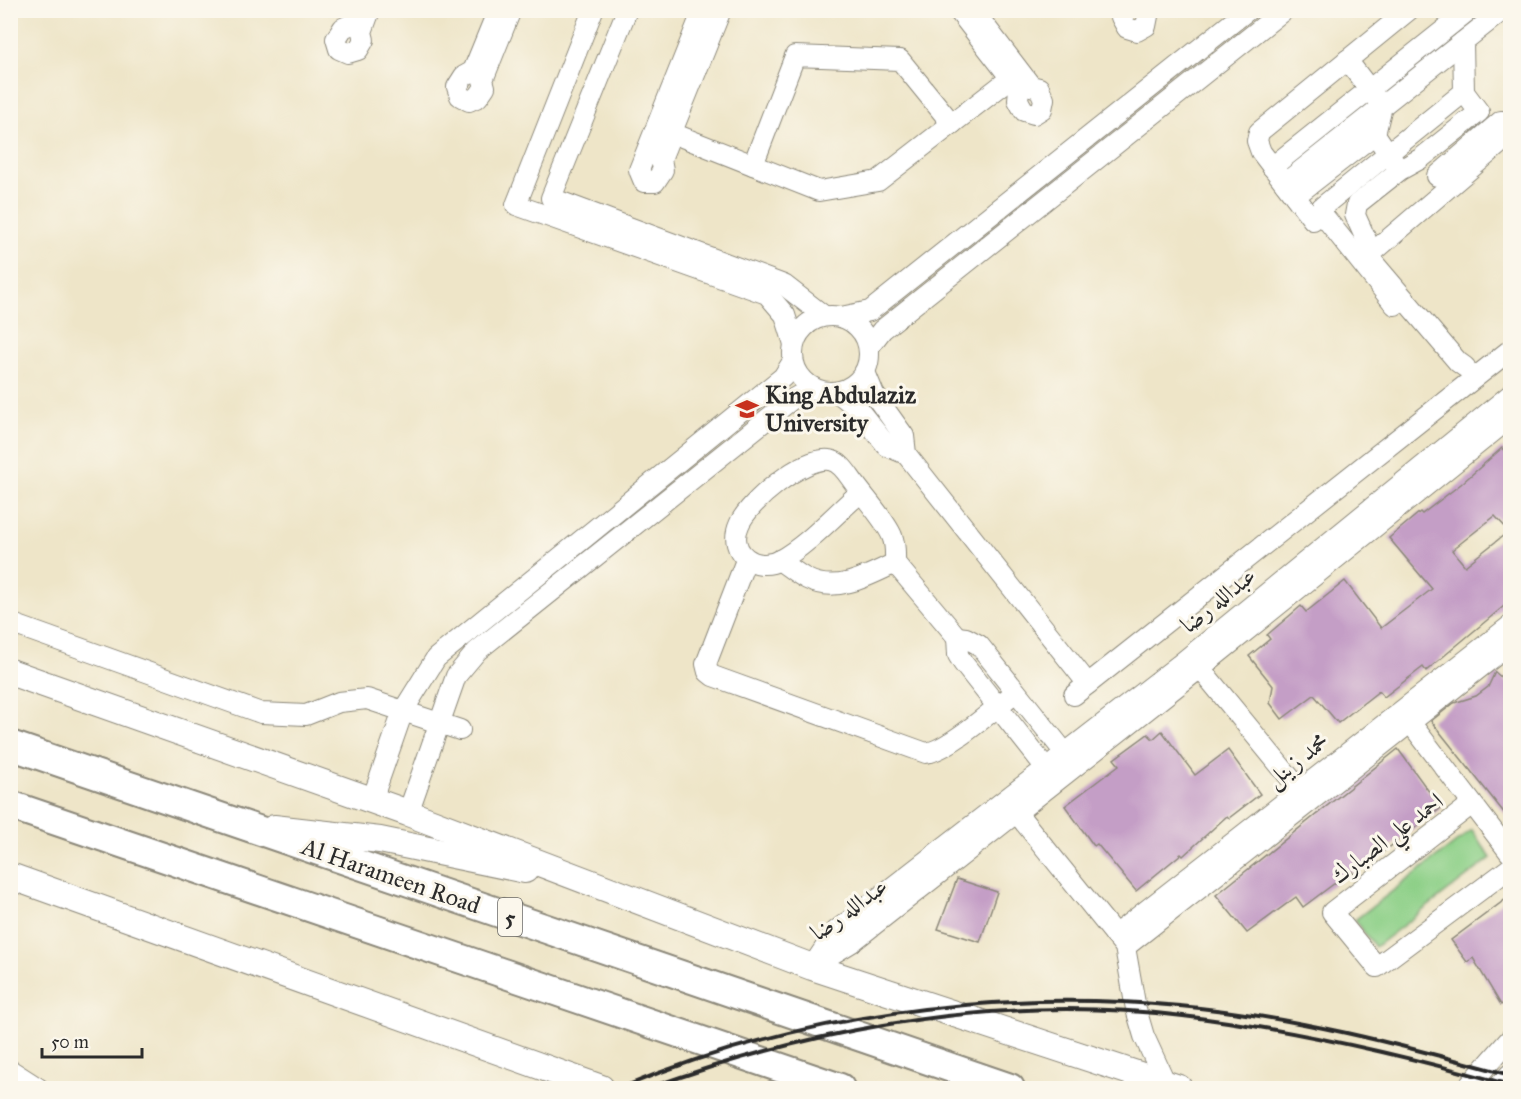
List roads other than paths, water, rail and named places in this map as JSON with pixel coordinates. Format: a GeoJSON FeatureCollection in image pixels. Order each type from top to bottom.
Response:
{"type":"FeatureCollection","features":[{"type":"Feature","properties":{"kind":"highway","name":"Al Harameen Road"},"geometry":{"type":"LineString","coordinates":[[10,746],[1010,1089]]}},
{"type":"Feature","properties":{"kind":"highway","name":"5"},"geometry":{"type":"LineString","coordinates":[[10,805],[840,1089]]}},
{"type":"Feature","properties":{"kind":"main road"},"geometry":{"type":"LineString","coordinates":[[10,672],[408,813],[812,967],[1172,1086]]}},
{"type":"Feature","properties":{"kind":"main road"},"geometry":{"type":"LineString","coordinates":[[239,824],[380,840],[598,885]]}},
{"type":"Feature","properties":{"kind":"main road"},"geometry":{"type":"LineString","coordinates":[[10,876],[601,1089]]}},
{"type":"Feature","properties":{"kind":"street"},"geometry":{"type":"LineString","coordinates":[[358,10],[352,24],[343,28],[336,39],[339,48],[348,53],[358,50],[364,40],[362,32],[370,10]]}},
{"type":"Feature","properties":{"kind":"street"},"geometry":{"type":"LineString","coordinates":[[498,10],[473,71],[464,76],[457,87],[460,96],[469,101],[478,97],[485,87],[483,80],[511,10]]}},
{"type":"Feature","properties":{"kind":"street"},"geometry":{"type":"LineString","coordinates":[[594,10],[516,205],[767,294],[785,315],[799,377],[812,388],[829,393],[853,385],[865,372],[869,347],[862,331],[849,320],[833,316],[783,285],[551,198],[627,10]]}},
{"type":"Feature","properties":{"kind":"street"},"geometry":{"type":"LineString","coordinates":[[703,10],[639,170],[645,182],[655,182],[663,170],[661,159],[721,10]]}},
{"type":"Feature","properties":{"kind":"street"},"geometry":{"type":"LineString","coordinates":[[958,10],[1019,89],[1018,100],[1024,111],[1034,114],[1042,109],[1044,99],[1039,88],[1031,86],[973,10]]}},
{"type":"Feature","properties":{"kind":"street"},"geometry":{"type":"LineString","coordinates":[[1122,10],[1121,17],[1127,28],[1137,31],[1146,26],[1148,16],[1145,10]]}},
{"type":"Feature","properties":{"kind":"street"},"geometry":{"type":"LineString","coordinates":[[372,800],[403,711],[436,658],[783,377],[797,336],[808,323],[833,316],[870,311],[1248,10]]}},
{"type":"Feature","properties":{"kind":"street"},"geometry":{"type":"LineString","coordinates":[[869,347],[882,330],[1284,10]]}},
{"type":"Feature","properties":{"kind":"street"},"geometry":{"type":"LineString","coordinates":[[1313,220],[1260,152],[1257,141],[1259,132],[1409,10]]}},
{"type":"Feature","properties":{"kind":"street"},"geometry":{"type":"LineString","coordinates":[[1272,167],[1469,10]]}},
{"type":"Feature","properties":{"kind":"street"},"geometry":{"type":"LineString","coordinates":[[1290,189],[1382,106],[1503,10]]}},
{"type":"Feature","properties":{"kind":"street"},"geometry":{"type":"LineString","coordinates":[[1395,305],[1323,216],[1322,207],[1351,197],[1394,162],[1464,92],[1463,42]]}},
{"type":"Feature","properties":{"kind":"street"},"geometry":{"type":"LineString","coordinates":[[753,165],[795,56],[900,60],[952,124]]}},
{"type":"Feature","properties":{"kind":"street"},"geometry":{"type":"LineString","coordinates":[[1347,60],[1382,106],[1376,134],[1394,162]]}},
{"type":"Feature","properties":{"kind":"street"},"geometry":{"type":"LineString","coordinates":[[672,133],[819,191],[878,181],[1011,78]]}},
{"type":"Feature","properties":{"kind":"street"},"geometry":{"type":"LineString","coordinates":[[1290,189],[1376,134]]}},
{"type":"Feature","properties":{"kind":"street"},"geometry":{"type":"LineString","coordinates":[[1465,367],[1458,362],[1370,257],[1484,149]]}},
{"type":"Feature","properties":{"kind":"street"},"geometry":{"type":"LineString","coordinates":[[1351,197],[1355,215],[1372,253]]}},
{"type":"Feature","properties":{"kind":"street"},"geometry":{"type":"LineString","coordinates":[[865,372],[874,394],[904,436],[906,454],[1081,689],[1510,350]]}},
{"type":"Feature","properties":{"kind":"street"},"geometry":{"type":"LineString","coordinates":[[408,813],[456,676],[477,651],[791,400],[812,388]]}},
{"type":"Feature","properties":{"kind":"street"},"geometry":{"type":"LineString","coordinates":[[837,392],[857,408],[887,446],[906,454]]}},
{"type":"Feature","properties":{"kind":"street","name":"عبدالله رضا"},"geometry":{"type":"LineString","coordinates":[[812,967],[836,932],[1179,665],[1510,395]]}},
{"type":"Feature","properties":{"kind":"street","name":"عبدالله رضا"},"geometry":{"type":"LineString","coordinates":[[812,967],[852,942],[1509,421]]}},
{"type":"Feature","properties":{"kind":"street"},"geometry":{"type":"LineString","coordinates":[[861,492],[803,543],[779,560],[768,564],[755,564],[746,560],[739,549],[736,537],[739,524],[752,507],[784,477],[806,465],[828,460],[837,462],[861,492],[892,534],[895,563],[957,637],[958,655],[1046,768]]}},
{"type":"Feature","properties":{"kind":"street"},"geometry":{"type":"LineString","coordinates":[[746,560],[706,664],[708,672],[713,676],[926,753],[947,744],[1016,692]]}},
{"type":"Feature","properties":{"kind":"street"},"geometry":{"type":"LineString","coordinates":[[779,560],[808,579],[825,584],[844,584],[895,563]]}},
{"type":"Feature","properties":{"kind":"street"},"geometry":{"type":"LineString","coordinates":[[10,623],[261,713],[306,715],[339,702],[367,699],[460,730]]}},
{"type":"Feature","properties":{"kind":"street","name":"محمد زينل"},"geometry":{"type":"LineString","coordinates":[[1120,941],[1406,717],[1510,626]]}},
{"type":"Feature","properties":{"kind":"street"},"geometry":{"type":"LineString","coordinates":[[957,637],[966,638],[979,645],[1065,753]]}},
{"type":"Feature","properties":{"kind":"street","name":"محمد زينل"},"geometry":{"type":"LineString","coordinates":[[1120,941],[1300,790],[1510,644]]}},
{"type":"Feature","properties":{"kind":"street"},"geometry":{"type":"LineString","coordinates":[[1200,668],[1300,790]]}},
{"type":"Feature","properties":{"kind":"street"},"geometry":{"type":"LineString","coordinates":[[1406,717],[1510,853]]}},
{"type":"Feature","properties":{"kind":"street","name":"احمد علي الصبارك"},"geometry":{"type":"LineString","coordinates":[[1472,804],[1332,912],[1377,967],[1510,868]]}},
{"type":"Feature","properties":{"kind":"street"},"geometry":{"type":"LineString","coordinates":[[1016,812],[1120,941],[1144,1036],[1172,1086]]}},
{"type":"Feature","properties":{"kind":"street"},"geometry":{"type":"LineString","coordinates":[[1467,1089],[1510,1039]]}},
{"type":"Feature","properties":{"kind":"street"},"geometry":{"type":"LineString","coordinates":[[10,1070],[38,1089]]}},
{"type":"Feature","properties":{"kind":"street"},"geometry":{"type":"LineString","coordinates":[[1497,1089],[1510,1074]]}},
{"type":"Feature","properties":{"kind":"railway"},"geometry":{"type":"LineString","coordinates":[[621,1088],[688,1063],[756,1042],[825,1025],[895,1013],[966,1005],[1037,1001],[1180,1006],[1264,1017],[1346,1033],[1510,1075]]}},
{"type":"Feature","properties":{"kind":"railway"},"geometry":{"type":"LineString","coordinates":[[649,1088],[714,1066],[845,1032],[912,1020],[1046,1009],[1115,1010],[1225,1021],[1389,1053],[1510,1085]]}},
{"type":"Feature","properties":{"kind":"place","name":"King Abdulaziz University"},"geometry":{"type":"Point","coordinates":[747,409]}}]}
